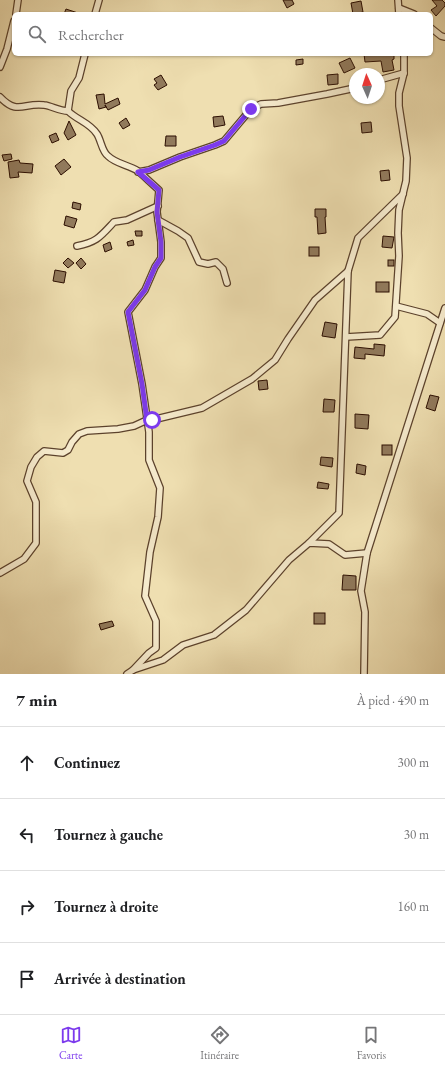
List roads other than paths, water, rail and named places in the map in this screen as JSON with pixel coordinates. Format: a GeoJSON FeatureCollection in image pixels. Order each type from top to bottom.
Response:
{"type":"FeatureCollection","features":[{"type":"Feature","properties":{"kind":"street"},"geometry":{"type":"LineString","coordinates":[[16,12],[18,0]]}},
{"type":"Feature","properties":{"kind":"street"},"geometry":{"type":"LineString","coordinates":[[96,12],[99,0]]}},
{"type":"Feature","properties":{"kind":"street"},"geometry":{"type":"LineString","coordinates":[[398,0],[399,11]]}},
{"type":"Feature","properties":{"kind":"street"},"geometry":{"type":"LineString","coordinates":[[0,67],[12,28]]}},
{"type":"Feature","properties":{"kind":"street"},"geometry":{"type":"LineString","coordinates":[[433,30],[441,36],[445,37]]}},
{"type":"Feature","properties":{"kind":"street"},"geometry":{"type":"LineString","coordinates":[[68,111],[71,91],[79,78],[84,56]]}},
{"type":"Feature","properties":{"kind":"street"},"geometry":{"type":"LineString","coordinates":[[346,337],[380,335],[396,317],[399,256],[398,218],[406,181],[407,158],[399,106],[399,93],[404,73],[404,56]]}},
{"type":"Feature","properties":{"kind":"street"},"geometry":{"type":"LineString","coordinates":[[385,78],[404,73]]}},
{"type":"Feature","properties":{"kind":"street"},"geometry":{"type":"LineString","coordinates":[[138,172],[149,170],[224,141],[251,109],[261,104],[278,103],[349,89]]}},
{"type":"Feature","properties":{"kind":"street"},"geometry":{"type":"LineString","coordinates":[[0,97],[8,105],[19,108],[42,104],[52,106],[63,111],[68,111],[76,119],[89,125],[97,134],[106,155],[116,162],[127,165],[138,172],[159,190],[158,220],[161,242],[161,258],[155,267],[145,290],[128,312],[142,384],[149,432],[149,460],[160,488],[158,517],[150,552],[145,596],[156,621],[156,648],[127,674]]}},
{"type":"Feature","properties":{"kind":"street"},"geometry":{"type":"LineString","coordinates":[[133,670],[163,660],[183,645],[214,635],[246,610],[289,560],[309,543],[339,513],[348,271],[358,238],[403,194]]}},
{"type":"Feature","properties":{"kind":"street"},"geometry":{"type":"LineString","coordinates":[[77,246],[91,243],[101,236],[114,222],[127,220],[158,206]]}},
{"type":"Feature","properties":{"kind":"street"},"geometry":{"type":"LineString","coordinates":[[158,220],[188,238],[199,262],[208,264],[216,262],[223,269],[227,282]]}},
{"type":"Feature","properties":{"kind":"street"},"geometry":{"type":"LineString","coordinates":[[0,574],[24,559],[36,543],[36,502],[27,481],[36,457],[44,451],[63,453],[68,450],[72,442],[79,434],[87,431],[118,429],[134,426],[147,420],[202,408],[252,379],[276,360],[288,339],[315,300],[348,271]]}},
{"type":"Feature","properties":{"kind":"street"},"geometry":{"type":"LineString","coordinates":[[396,306],[427,314],[440,323]]}},
{"type":"Feature","properties":{"kind":"street"},"geometry":{"type":"LineString","coordinates":[[364,674],[365,612],[361,591],[367,553],[445,308]]}},
{"type":"Feature","properties":{"kind":"street"},"geometry":{"type":"LineString","coordinates":[[309,543],[329,544],[345,555],[367,553]]}}]}
